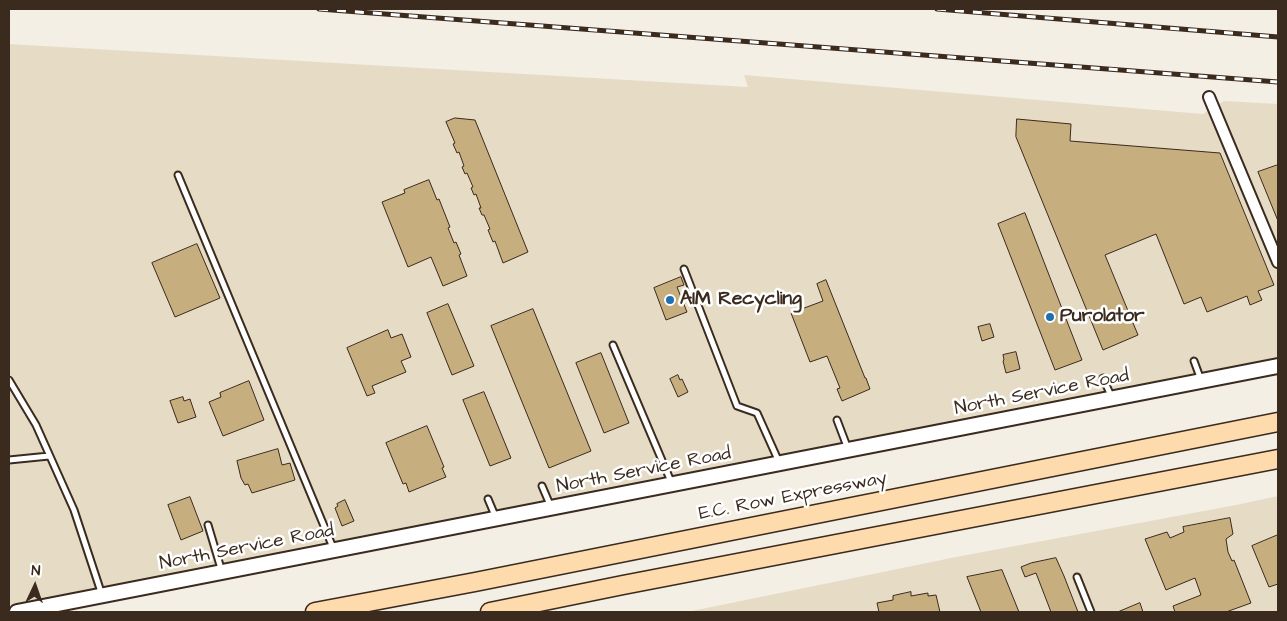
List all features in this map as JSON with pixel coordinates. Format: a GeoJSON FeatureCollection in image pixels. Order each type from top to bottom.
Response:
{"type":"FeatureCollection","features":[{"type":"Feature","properties":{"kind":"highway","name":"E.C. Row Expressway"},"geometry":{"type":"LineString","coordinates":[[315,612],[475,582],[1278,422]]}},
{"type":"Feature","properties":{"kind":"highway"},"geometry":{"type":"LineString","coordinates":[[490,612],[1278,459]]}},
{"type":"Feature","properties":{"kind":"street"},"geometry":{"type":"LineString","coordinates":[[1209,97],[1278,262]]}},
{"type":"Feature","properties":{"kind":"street","name":"North Service Road"},"geometry":{"type":"LineString","coordinates":[[18,612],[1278,366]]}},
{"type":"Feature","properties":{"kind":"lane"},"geometry":{"type":"LineString","coordinates":[[178,175],[334,550]]}},
{"type":"Feature","properties":{"kind":"lane"},"geometry":{"type":"LineString","coordinates":[[684,269],[737,406],[757,413],[779,463]]}},
{"type":"Feature","properties":{"kind":"lane"},"geometry":{"type":"LineString","coordinates":[[613,346],[672,484]]}},
{"type":"Feature","properties":{"kind":"lane"},"geometry":{"type":"LineString","coordinates":[[1194,361],[1202,381]]}},
{"type":"Feature","properties":{"kind":"lane"},"geometry":{"type":"LineString","coordinates":[[1104,378],[1112,398]]}},
{"type":"Feature","properties":{"kind":"lane"},"geometry":{"type":"LineString","coordinates":[[9,380],[36,425],[74,510],[102,596]]}},
{"type":"Feature","properties":{"kind":"lane"},"geometry":{"type":"LineString","coordinates":[[837,420],[848,450]]}},
{"type":"Feature","properties":{"kind":"lane"},"geometry":{"type":"LineString","coordinates":[[9,460],[50,456]]}},
{"type":"Feature","properties":{"kind":"lane"},"geometry":{"type":"LineString","coordinates":[[542,486],[551,508]]}},
{"type":"Feature","properties":{"kind":"lane"},"geometry":{"type":"LineString","coordinates":[[488,499],[496,519]]}},
{"type":"Feature","properties":{"kind":"lane"},"geometry":{"type":"LineString","coordinates":[[208,525],[222,572]]}},
{"type":"Feature","properties":{"kind":"lane"},"geometry":{"type":"LineString","coordinates":[[1077,577],[1091,612]]}},
{"type":"Feature","properties":{"kind":"shaded area"},"geometry":{"type":"Polygon","coordinates":[[[9,44],[748,87],[744,75],[1203,114],[1224,101],[1278,104],[1278,358],[203,570],[9,606],[9,44]]]}},
{"type":"Feature","properties":{"kind":"shaded area"},"geometry":{"type":"Polygon","coordinates":[[[1278,496],[1278,612],[687,612],[956,557],[1278,496]]]}},
{"type":"Feature","properties":{"kind":"building"},"geometry":{"type":"Polygon","coordinates":[[[455,118],[475,120],[528,252],[503,263],[495,241],[493,242],[488,230],[490,229],[484,215],[482,215],[479,208],[481,208],[476,194],[474,195],[467,173],[465,174],[462,167],[464,166],[459,152],[457,153],[453,144],[455,143],[446,122],[455,118]]]}},
{"type":"Feature","properties":{"kind":"building"},"geometry":{"type":"Polygon","coordinates":[[[1017,119],[1071,124],[1070,141],[1220,153],[1274,285],[1258,291],[1262,300],[1250,305],[1247,296],[1207,312],[1201,297],[1184,304],[1156,234],[1105,255],[1138,335],[1103,350],[1016,137],[1017,119]]]}},
{"type":"Feature","properties":{"kind":"building"},"geometry":{"type":"Polygon","coordinates":[[[1278,165],[1278,221],[1258,172],[1278,165]]]}},
{"type":"Feature","properties":{"kind":"building"},"geometry":{"type":"Polygon","coordinates":[[[429,180],[437,200],[439,199],[454,243],[456,242],[461,254],[459,255],[467,276],[443,286],[431,257],[408,267],[382,202],[405,193],[404,190],[429,180]]]}},
{"type":"Feature","properties":{"kind":"building"},"geometry":{"type":"Polygon","coordinates":[[[1025,213],[1082,360],[1055,370],[998,224],[1025,213]]]}},
{"type":"Feature","properties":{"kind":"building"},"geometry":{"type":"Polygon","coordinates":[[[197,244],[220,298],[175,317],[152,263],[197,244]]]}},
{"type":"Feature","properties":{"kind":"building","name":"AIM Recycling"},"geometry":{"type":"Polygon","coordinates":[[[681,277],[684,285],[677,287],[687,312],[666,320],[654,288],[681,277]]]}},
{"type":"Feature","properties":{"kind":"building"},"geometry":{"type":"Polygon","coordinates":[[[826,280],[870,389],[842,401],[837,389],[840,388],[827,356],[810,362],[791,313],[823,301],[817,284],[826,280]]]}},
{"type":"Feature","properties":{"kind":"building"},"geometry":{"type":"Polygon","coordinates":[[[448,304],[474,366],[452,375],[427,313],[448,304]]]}},
{"type":"Feature","properties":{"kind":"building"},"geometry":{"type":"Polygon","coordinates":[[[533,309],[591,451],[549,468],[491,326],[533,309]]]}},
{"type":"Feature","properties":{"kind":"building"},"geometry":{"type":"Polygon","coordinates":[[[990,324],[994,337],[982,341],[978,327],[990,324]]]}},
{"type":"Feature","properties":{"kind":"building"},"geometry":{"type":"Polygon","coordinates":[[[388,330],[391,338],[402,334],[411,357],[401,361],[406,372],[372,386],[375,393],[367,396],[347,348],[388,330]]]}},
{"type":"Feature","properties":{"kind":"building"},"geometry":{"type":"Polygon","coordinates":[[[1016,352],[1020,369],[1006,373],[1003,355],[1016,352]]]}},
{"type":"Feature","properties":{"kind":"building"},"geometry":{"type":"Polygon","coordinates":[[[601,353],[629,423],[604,433],[576,363],[601,353]]]}},
{"type":"Feature","properties":{"kind":"building"},"geometry":{"type":"Polygon","coordinates":[[[678,375],[688,392],[678,397],[670,379],[678,375]]]}},
{"type":"Feature","properties":{"kind":"building"},"geometry":{"type":"Polygon","coordinates":[[[249,381],[264,420],[223,436],[209,402],[221,397],[220,393],[249,381]]]}},
{"type":"Feature","properties":{"kind":"building"},"geometry":{"type":"Polygon","coordinates":[[[484,392],[511,458],[490,466],[463,400],[484,392]]]}},
{"type":"Feature","properties":{"kind":"building"},"geometry":{"type":"Polygon","coordinates":[[[183,397],[184,401],[190,399],[196,417],[178,423],[170,401],[183,397]]]}},
{"type":"Feature","properties":{"kind":"building"},"geometry":{"type":"Polygon","coordinates":[[[427,426],[444,467],[442,468],[446,477],[409,492],[406,483],[403,484],[386,443],[427,426]]]}},
{"type":"Feature","properties":{"kind":"building"},"geometry":{"type":"Polygon","coordinates":[[[278,449],[282,465],[290,463],[295,480],[252,493],[248,484],[245,485],[241,478],[237,461],[278,449]]]}},
{"type":"Feature","properties":{"kind":"building"},"geometry":{"type":"Polygon","coordinates":[[[190,497],[203,531],[181,540],[168,505],[190,497]]]}},
{"type":"Feature","properties":{"kind":"building"},"geometry":{"type":"Polygon","coordinates":[[[345,500],[354,521],[342,526],[335,508],[338,506],[337,504],[345,500]]]}},
{"type":"Feature","properties":{"kind":"building"},"geometry":{"type":"Polygon","coordinates":[[[1230,518],[1233,534],[1226,539],[1228,552],[1232,561],[1234,560],[1251,603],[1226,612],[1175,612],[1173,606],[1201,595],[1195,578],[1166,590],[1145,539],[1167,532],[1170,538],[1184,532],[1183,527],[1230,518]]]}},
{"type":"Feature","properties":{"kind":"building"},"geometry":{"type":"Polygon","coordinates":[[[1278,535],[1278,584],[1269,587],[1252,546],[1278,535]]]}},
{"type":"Feature","properties":{"kind":"building"},"geometry":{"type":"Polygon","coordinates":[[[1056,558],[1078,612],[1051,612],[1036,573],[1025,577],[1021,567],[1056,558]]]}},
{"type":"Feature","properties":{"kind":"building"},"geometry":{"type":"Polygon","coordinates":[[[1002,570],[1019,612],[981,612],[967,577],[1002,570]]]}},
{"type":"Feature","properties":{"kind":"building"},"geometry":{"type":"Polygon","coordinates":[[[911,592],[911,596],[928,593],[928,596],[936,595],[940,612],[879,612],[877,603],[893,600],[893,596],[911,592]]]}},
{"type":"Feature","properties":{"kind":"building"},"geometry":{"type":"Polygon","coordinates":[[[1140,603],[1143,612],[1118,612],[1140,603]]]}},
{"type":"Feature","properties":{"kind":"railway"},"geometry":{"type":"LineString","coordinates":[[319,9],[1278,82]]}},
{"type":"Feature","properties":{"kind":"railway"},"geometry":{"type":"LineString","coordinates":[[937,9],[1278,37]]}},
{"type":"Feature","properties":{"kind":"place","name":"AIM Recycling"},"geometry":{"type":"Point","coordinates":[670,300]}},
{"type":"Feature","properties":{"kind":"place","name":"Purolator"},"geometry":{"type":"Point","coordinates":[1050,317]}}]}
